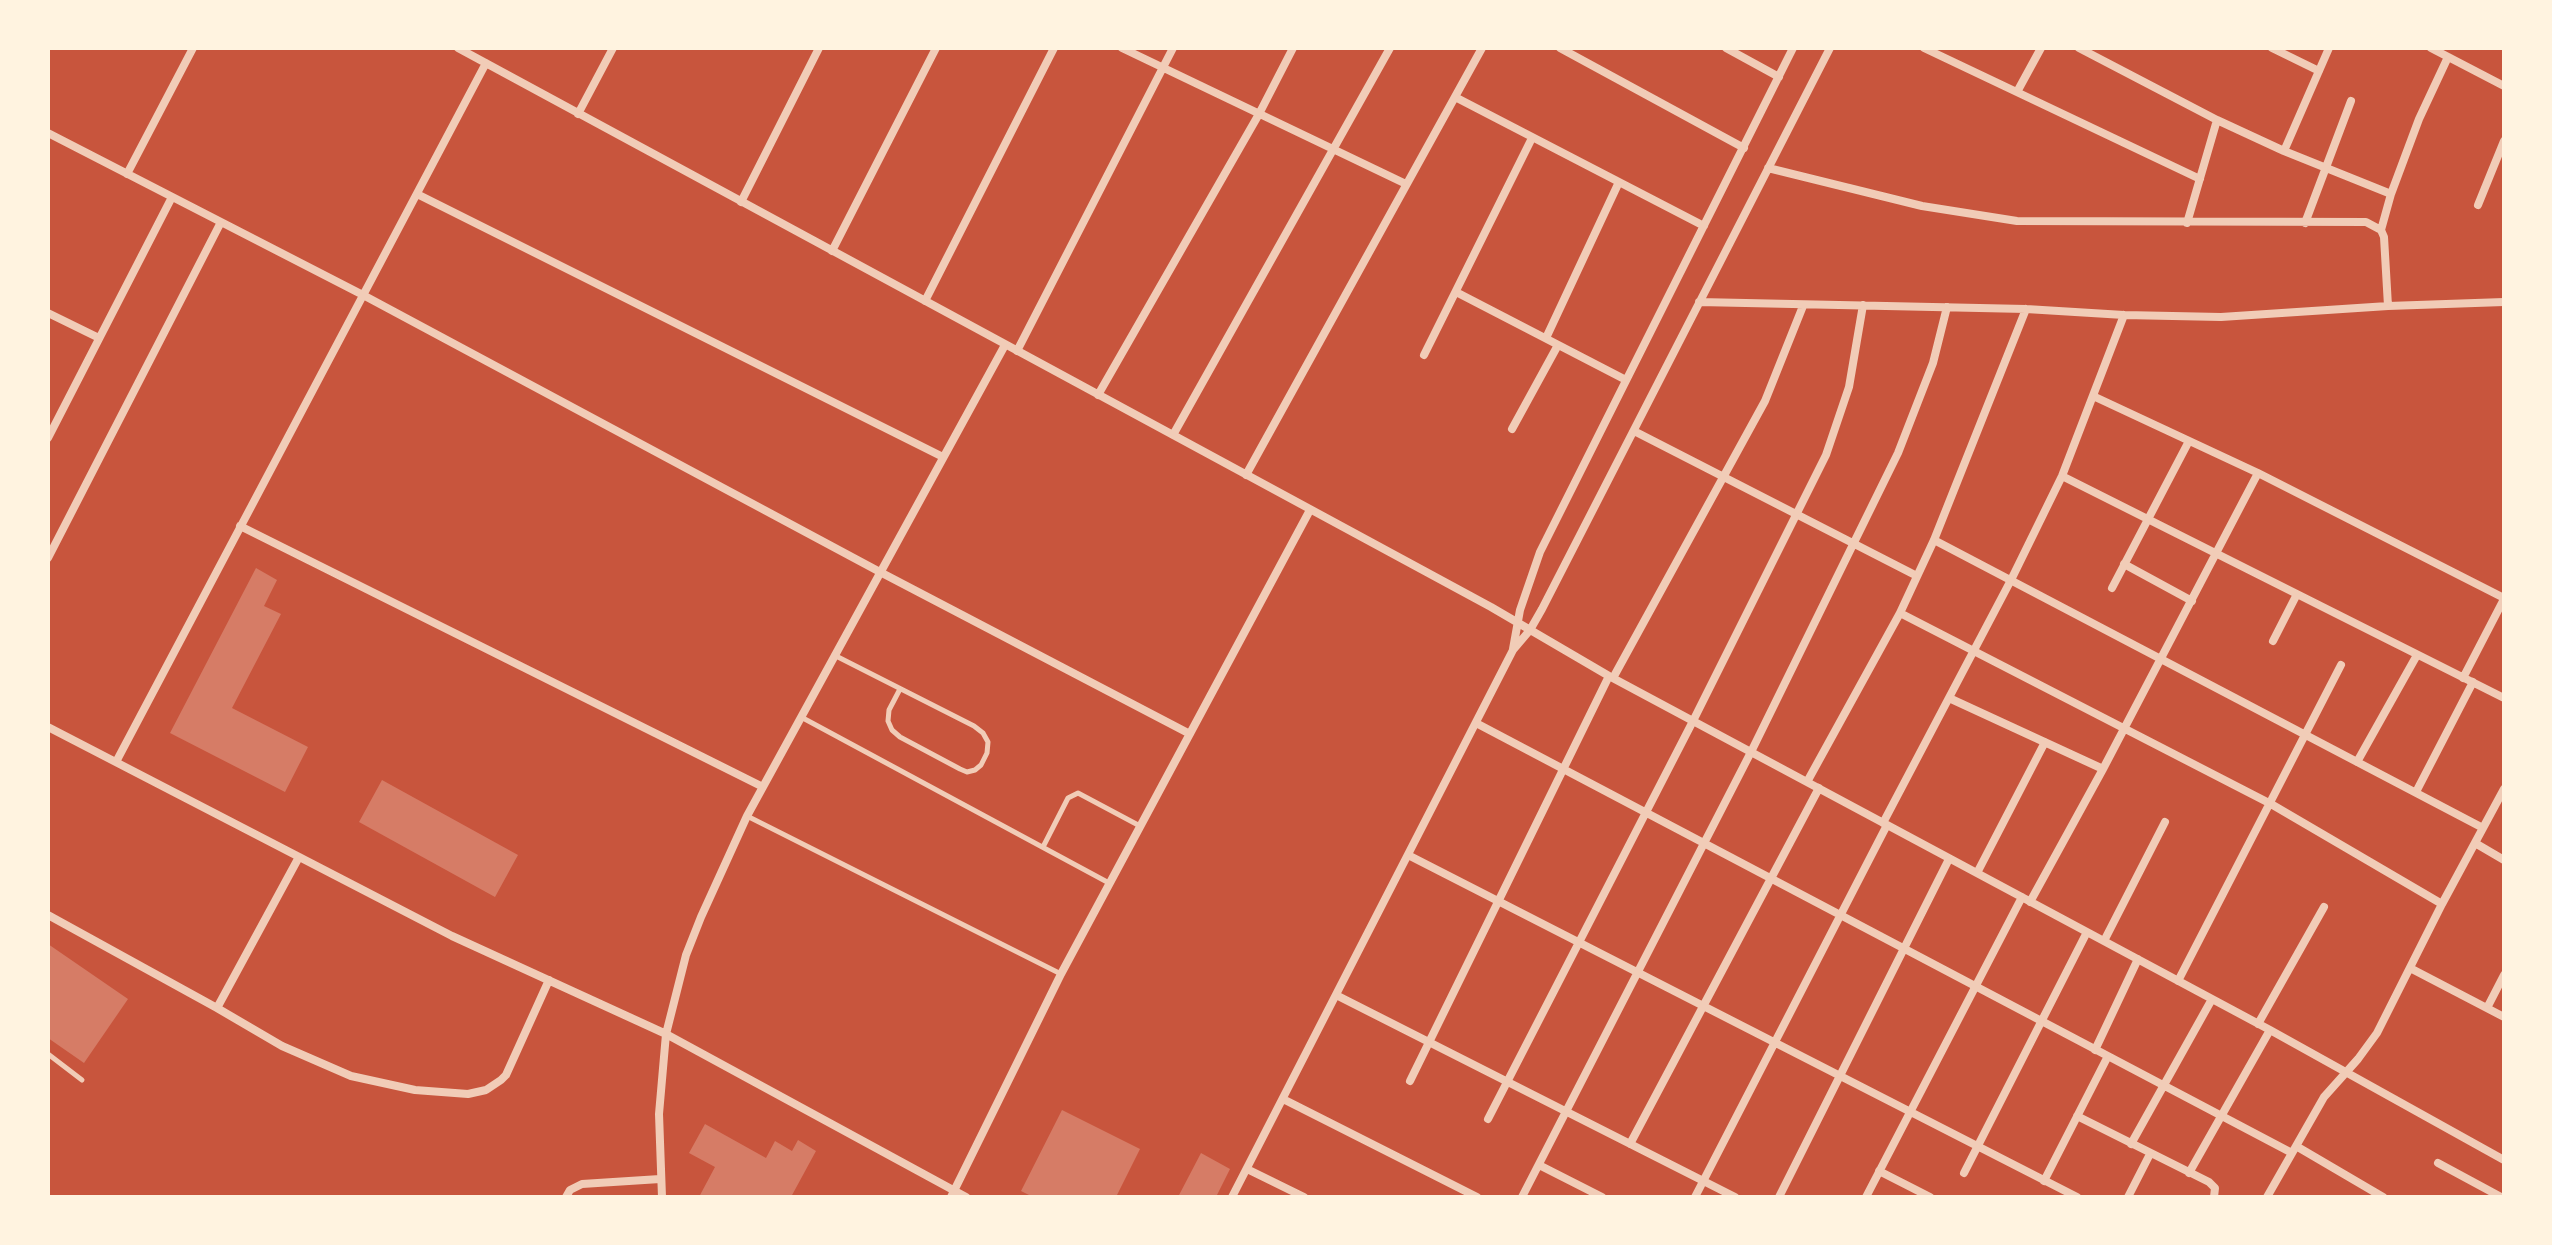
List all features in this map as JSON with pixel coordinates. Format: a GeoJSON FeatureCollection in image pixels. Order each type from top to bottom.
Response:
{"type":"FeatureCollection","features":[{"type":"Feature","properties":{"kind":"street"},"geometry":{"type":"LineString","coordinates":[[127,174],[193,48]]}},
{"type":"Feature","properties":{"kind":"street"},"geometry":{"type":"LineString","coordinates":[[458,48],[1516,622],[1611,677],[2270,1030],[2504,1160]]}},
{"type":"Feature","properties":{"kind":"street"},"geometry":{"type":"LineString","coordinates":[[578,114],[613,48]]}},
{"type":"Feature","properties":{"kind":"street"},"geometry":{"type":"LineString","coordinates":[[741,202],[819,48]]}},
{"type":"Feature","properties":{"kind":"street"},"geometry":{"type":"LineString","coordinates":[[832,251],[936,48]]}},
{"type":"Feature","properties":{"kind":"street"},"geometry":{"type":"LineString","coordinates":[[925,301],[1054,48]]}},
{"type":"Feature","properties":{"kind":"street"},"geometry":{"type":"LineString","coordinates":[[1122,48],[1406,184]]}},
{"type":"Feature","properties":{"kind":"street"},"geometry":{"type":"LineString","coordinates":[[1017,351],[1173,48]]}},
{"type":"Feature","properties":{"kind":"street"},"geometry":{"type":"LineString","coordinates":[[1098,395],[1259,114],[1293,48]]}},
{"type":"Feature","properties":{"kind":"street"},"geometry":{"type":"LineString","coordinates":[[1173,435],[1390,48]]}},
{"type":"Feature","properties":{"kind":"street"},"geometry":{"type":"LineString","coordinates":[[1246,475],[1482,48]]}},
{"type":"Feature","properties":{"kind":"street"},"geometry":{"type":"LineString","coordinates":[[1560,48],[1744,148]]}},
{"type":"Feature","properties":{"kind":"street"},"geometry":{"type":"LineString","coordinates":[[1726,48],[1779,77]]}},
{"type":"Feature","properties":{"kind":"street"},"geometry":{"type":"LineString","coordinates":[[1513,650],[1516,622],[1540,552],[1793,48]]}},
{"type":"Feature","properties":{"kind":"street"},"geometry":{"type":"LineString","coordinates":[[1232,1197],[1513,650],[1530,630],[1830,48]]}},
{"type":"Feature","properties":{"kind":"street"},"geometry":{"type":"LineString","coordinates":[[1924,48],[2200,179]]}},
{"type":"Feature","properties":{"kind":"street"},"geometry":{"type":"LineString","coordinates":[[2017,92],[2041,48]]}},
{"type":"Feature","properties":{"kind":"street"},"geometry":{"type":"LineString","coordinates":[[2079,48],[2217,120],[2391,194]]}},
{"type":"Feature","properties":{"kind":"street"},"geometry":{"type":"LineString","coordinates":[[2272,48],[2319,71]]}},
{"type":"Feature","properties":{"kind":"street"},"geometry":{"type":"LineString","coordinates":[[2284,151],[2329,48]]}},
{"type":"Feature","properties":{"kind":"street"},"geometry":{"type":"LineString","coordinates":[[2431,48],[2504,86]]}},
{"type":"Feature","properties":{"kind":"street"},"geometry":{"type":"LineString","coordinates":[[2388,306],[2385,246],[2381,230],[2419,119],[2448,57]]}},
{"type":"Feature","properties":{"kind":"street"},"geometry":{"type":"LineString","coordinates":[[116,762],[486,63]]}},
{"type":"Feature","properties":{"kind":"street"},"geometry":{"type":"LineString","coordinates":[[1455,97],[1704,226]]}},
{"type":"Feature","properties":{"kind":"street"},"geometry":{"type":"LineString","coordinates":[[2305,223],[2351,101]]}},
{"type":"Feature","properties":{"kind":"street"},"geometry":{"type":"LineString","coordinates":[[2187,223],[2217,120]]}},
{"type":"Feature","properties":{"kind":"street"},"geometry":{"type":"LineString","coordinates":[[48,133],[363,295],[1190,734]]}},
{"type":"Feature","properties":{"kind":"street"},"geometry":{"type":"LineString","coordinates":[[1424,355],[1532,138]]}},
{"type":"Feature","properties":{"kind":"street"},"geometry":{"type":"LineString","coordinates":[[2478,205],[2504,141]]}},
{"type":"Feature","properties":{"kind":"street"},"geometry":{"type":"LineString","coordinates":[[1768,168],[1922,206],[2002,219],[2187,223],[2366,222],[2381,230]]}},
{"type":"Feature","properties":{"kind":"street"},"geometry":{"type":"LineString","coordinates":[[1546,338],[1619,182]]}},
{"type":"Feature","properties":{"kind":"street"},"geometry":{"type":"LineString","coordinates":[[417,194],[943,457]]}},
{"type":"Feature","properties":{"kind":"street"},"geometry":{"type":"LineString","coordinates":[[48,438],[172,197]]}},
{"type":"Feature","properties":{"kind":"street"},"geometry":{"type":"LineString","coordinates":[[48,558],[221,222]]}},
{"type":"Feature","properties":{"kind":"street"},"geometry":{"type":"LineString","coordinates":[[1456,292],[1626,380]]}},
{"type":"Feature","properties":{"kind":"street"},"geometry":{"type":"LineString","coordinates":[[1699,302],[2221,317],[2504,302]]}},
{"type":"Feature","properties":{"kind":"street"},"geometry":{"type":"LineString","coordinates":[[1488,1119],[1826,455],[1849,387],[1863,305]]}},
{"type":"Feature","properties":{"kind":"street"},"geometry":{"type":"LineString","coordinates":[[1410,1081],[1611,677],[1765,401],[1803,306]]}},
{"type":"Feature","properties":{"kind":"street"},"geometry":{"type":"LineString","coordinates":[[1522,1197],[1751,752],[1898,453],[1933,363],[1947,307]]}},
{"type":"Feature","properties":{"kind":"street"},"geometry":{"type":"LineString","coordinates":[[1807,782],[1900,613],[1934,540],[2026,309]]}},
{"type":"Feature","properties":{"kind":"street"},"geometry":{"type":"LineString","coordinates":[[48,313],[99,338]]}},
{"type":"Feature","properties":{"kind":"street"},"geometry":{"type":"LineString","coordinates":[[1695,1197],[2062,476],[2124,315]]}},
{"type":"Feature","properties":{"kind":"street"},"geometry":{"type":"LineString","coordinates":[[662,1197],[659,1114],[666,1034],[686,955],[747,816],[1005,345]]}},
{"type":"Feature","properties":{"kind":"street"},"geometry":{"type":"LineString","coordinates":[[1512,429],[1558,345]]}},
{"type":"Feature","properties":{"kind":"street"},"geometry":{"type":"LineString","coordinates":[[2093,396],[2258,473],[2504,598],[2463,678]]}},
{"type":"Feature","properties":{"kind":"street"},"geometry":{"type":"LineString","coordinates":[[1634,431],[1917,576]]}},
{"type":"Feature","properties":{"kind":"street"},"geometry":{"type":"LineString","coordinates":[[2112,588],[2189,441]]}},
{"type":"Feature","properties":{"kind":"street"},"geometry":{"type":"LineString","coordinates":[[1866,1197],[1976,987],[2103,769],[2258,473]]}},
{"type":"Feature","properties":{"kind":"street"},"geometry":{"type":"LineString","coordinates":[[2062,476],[2504,698]]}},
{"type":"Feature","properties":{"kind":"street"},"geometry":{"type":"LineString","coordinates":[[953,1194],[1061,974],[1310,510]]}},
{"type":"Feature","properties":{"kind":"street"},"geometry":{"type":"LineString","coordinates":[[240,526],[763,787]]}},
{"type":"Feature","properties":{"kind":"street"},"geometry":{"type":"LineString","coordinates":[[1934,540],[2483,828]]}},
{"type":"Feature","properties":{"kind":"street"},"geometry":{"type":"LineString","coordinates":[[2124,564],[2192,601]]}},
{"type":"Feature","properties":{"kind":"street"},"geometry":{"type":"LineString","coordinates":[[2273,641],[2297,594]]}},
{"type":"Feature","properties":{"kind":"street"},"geometry":{"type":"LineString","coordinates":[[1900,613],[2271,804],[2442,904]]}},
{"type":"Feature","properties":{"kind":"street"},"geometry":{"type":"LineString","coordinates":[[2357,762],[2417,655]]}},
{"type":"Feature","properties":{"kind":"street"},"geometry":{"type":"LineString","coordinates":[[2178,981],[2341,665]]}},
{"type":"Feature","properties":{"kind":"street"},"geometry":{"type":"LineString","coordinates":[[2416,792],[2473,682]]}},
{"type":"Feature","properties":{"kind":"street"},"geometry":{"type":"LineString","coordinates":[[1949,698],[2103,769]]}},
{"type":"Feature","properties":{"kind":"street"},"geometry":{"type":"LineString","coordinates":[[1476,723],[2221,1116],[2383,1197]]}},
{"type":"Feature","properties":{"kind":"street"},"geometry":{"type":"LineString","coordinates":[[48,727],[452,936],[666,1034],[953,1194],[966,1197]]}},
{"type":"Feature","properties":{"kind":"street"},"geometry":{"type":"LineString","coordinates":[[1977,873],[2045,742]]}},
{"type":"Feature","properties":{"kind":"street"},"geometry":{"type":"LineString","coordinates":[[1630,1144],[1819,788]]}},
{"type":"Feature","properties":{"kind":"street"},"geometry":{"type":"LineString","coordinates":[[2267,1197],[2324,1097],[2377,1033],[2504,789]]}},
{"type":"Feature","properties":{"kind":"street"},"geometry":{"type":"LineString","coordinates":[[2104,941],[2165,822]]}},
{"type":"Feature","properties":{"kind":"street"},"geometry":{"type":"LineString","coordinates":[[2475,843],[2504,860]]}},
{"type":"Feature","properties":{"kind":"street"},"geometry":{"type":"LineString","coordinates":[[1408,855],[2077,1197]]}},
{"type":"Feature","properties":{"kind":"street"},"geometry":{"type":"LineString","coordinates":[[217,1008],[299,857]]}},
{"type":"Feature","properties":{"kind":"street"},"geometry":{"type":"LineString","coordinates":[[1779,1197],[1949,859]]}},
{"type":"Feature","properties":{"kind":"street"},"geometry":{"type":"LineString","coordinates":[[2258,1024],[2324,907]]}},
{"type":"Feature","properties":{"kind":"street"},"geometry":{"type":"LineString","coordinates":[[48,915],[282,1046],[351,1076],[415,1090],[468,1094],[486,1090],[506,1075],[549,980]]}},
{"type":"Feature","properties":{"kind":"street"},"geometry":{"type":"LineString","coordinates":[[1964,1173],[2087,932]]}},
{"type":"Feature","properties":{"kind":"street"},"geometry":{"type":"LineString","coordinates":[[2095,1050],[2138,959]]}},
{"type":"Feature","properties":{"kind":"street"},"geometry":{"type":"LineString","coordinates":[[2410,968],[2504,1017]]}},
{"type":"Feature","properties":{"kind":"street"},"geometry":{"type":"LineString","coordinates":[[2487,1008],[2504,975]]}},
{"type":"Feature","properties":{"kind":"street"},"geometry":{"type":"LineString","coordinates":[[1336,995],[1735,1197]]}},
{"type":"Feature","properties":{"kind":"street"},"geometry":{"type":"LineString","coordinates":[[2131,1144],[2212,999]]}},
{"type":"Feature","properties":{"kind":"street"},"geometry":{"type":"LineString","coordinates":[[2189,1173],[2270,1030]]}},
{"type":"Feature","properties":{"kind":"street"},"geometry":{"type":"LineString","coordinates":[[2044,1181],[2108,1056]]}},
{"type":"Feature","properties":{"kind":"street"},"geometry":{"type":"LineString","coordinates":[[1283,1099],[1477,1197]]}},
{"type":"Feature","properties":{"kind":"street"},"geometry":{"type":"LineString","coordinates":[[2077,1116],[2213,1185],[2216,1192],[2214,1197]]}},
{"type":"Feature","properties":{"kind":"street"},"geometry":{"type":"LineString","coordinates":[[2128,1197],[2150,1154]]}},
{"type":"Feature","properties":{"kind":"street"},"geometry":{"type":"LineString","coordinates":[[2438,1163],[2501,1197]]}},
{"type":"Feature","properties":{"kind":"street"},"geometry":{"type":"LineString","coordinates":[[1539,1165],[1602,1197]]}},
{"type":"Feature","properties":{"kind":"street"},"geometry":{"type":"LineString","coordinates":[[1247,1169],[1304,1197]]}},
{"type":"Feature","properties":{"kind":"street"},"geometry":{"type":"LineString","coordinates":[[1879,1171],[1918,1194],[1930,1197]]}},
{"type":"Feature","properties":{"kind":"street"},"geometry":{"type":"LineString","coordinates":[[566,1197],[570,1190],[582,1184],[660,1179]]}},
{"type":"Feature","properties":{"kind":"lane"},"geometry":{"type":"LineString","coordinates":[[834,655],[900,689],[983,733],[988,742],[981,765],[967,772],[892,730],[888,721],[889,710],[900,689]]}},
{"type":"Feature","properties":{"kind":"lane"},"geometry":{"type":"LineString","coordinates":[[800,716],[1109,883]]}},
{"type":"Feature","properties":{"kind":"lane"},"geometry":{"type":"LineString","coordinates":[[1043,847],[1068,798],[1078,793],[1140,826]]}},
{"type":"Feature","properties":{"kind":"lane"},"geometry":{"type":"LineString","coordinates":[[747,816],[1061,974]]}},
{"type":"Feature","properties":{"kind":"lane"},"geometry":{"type":"LineString","coordinates":[[48,1054],[82,1080]]}},
{"type":"Feature","properties":{"kind":"building"},"geometry":{"type":"Polygon","coordinates":[[[256,568],[277,580],[264,606],[281,614],[232,708],[308,747],[285,792],[170,733],[256,568]]]}},
{"type":"Feature","properties":{"kind":"building"},"geometry":{"type":"Polygon","coordinates":[[[382,780],[518,855],[495,897],[359,822],[382,780]]]}},
{"type":"Feature","properties":{"kind":"building"},"geometry":{"type":"Polygon","coordinates":[[[48,944],[128,999],[84,1063],[48,1038],[48,944]]]}},
{"type":"Feature","properties":{"kind":"building"},"geometry":{"type":"Polygon","coordinates":[[[1062,1110],[1140,1149],[1116,1197],[1033,1197],[1021,1191],[1062,1110]]]}},
{"type":"Feature","properties":{"kind":"building"},"geometry":{"type":"Polygon","coordinates":[[[705,1124],[766,1158],[775,1141],[792,1151],[798,1140],[816,1151],[791,1197],[699,1197],[715,1167],[689,1153],[705,1124]]]}},
{"type":"Feature","properties":{"kind":"building"},"geometry":{"type":"Polygon","coordinates":[[[1201,1153],[1230,1169],[1216,1197],[1178,1197],[1201,1153]]]}}]}
